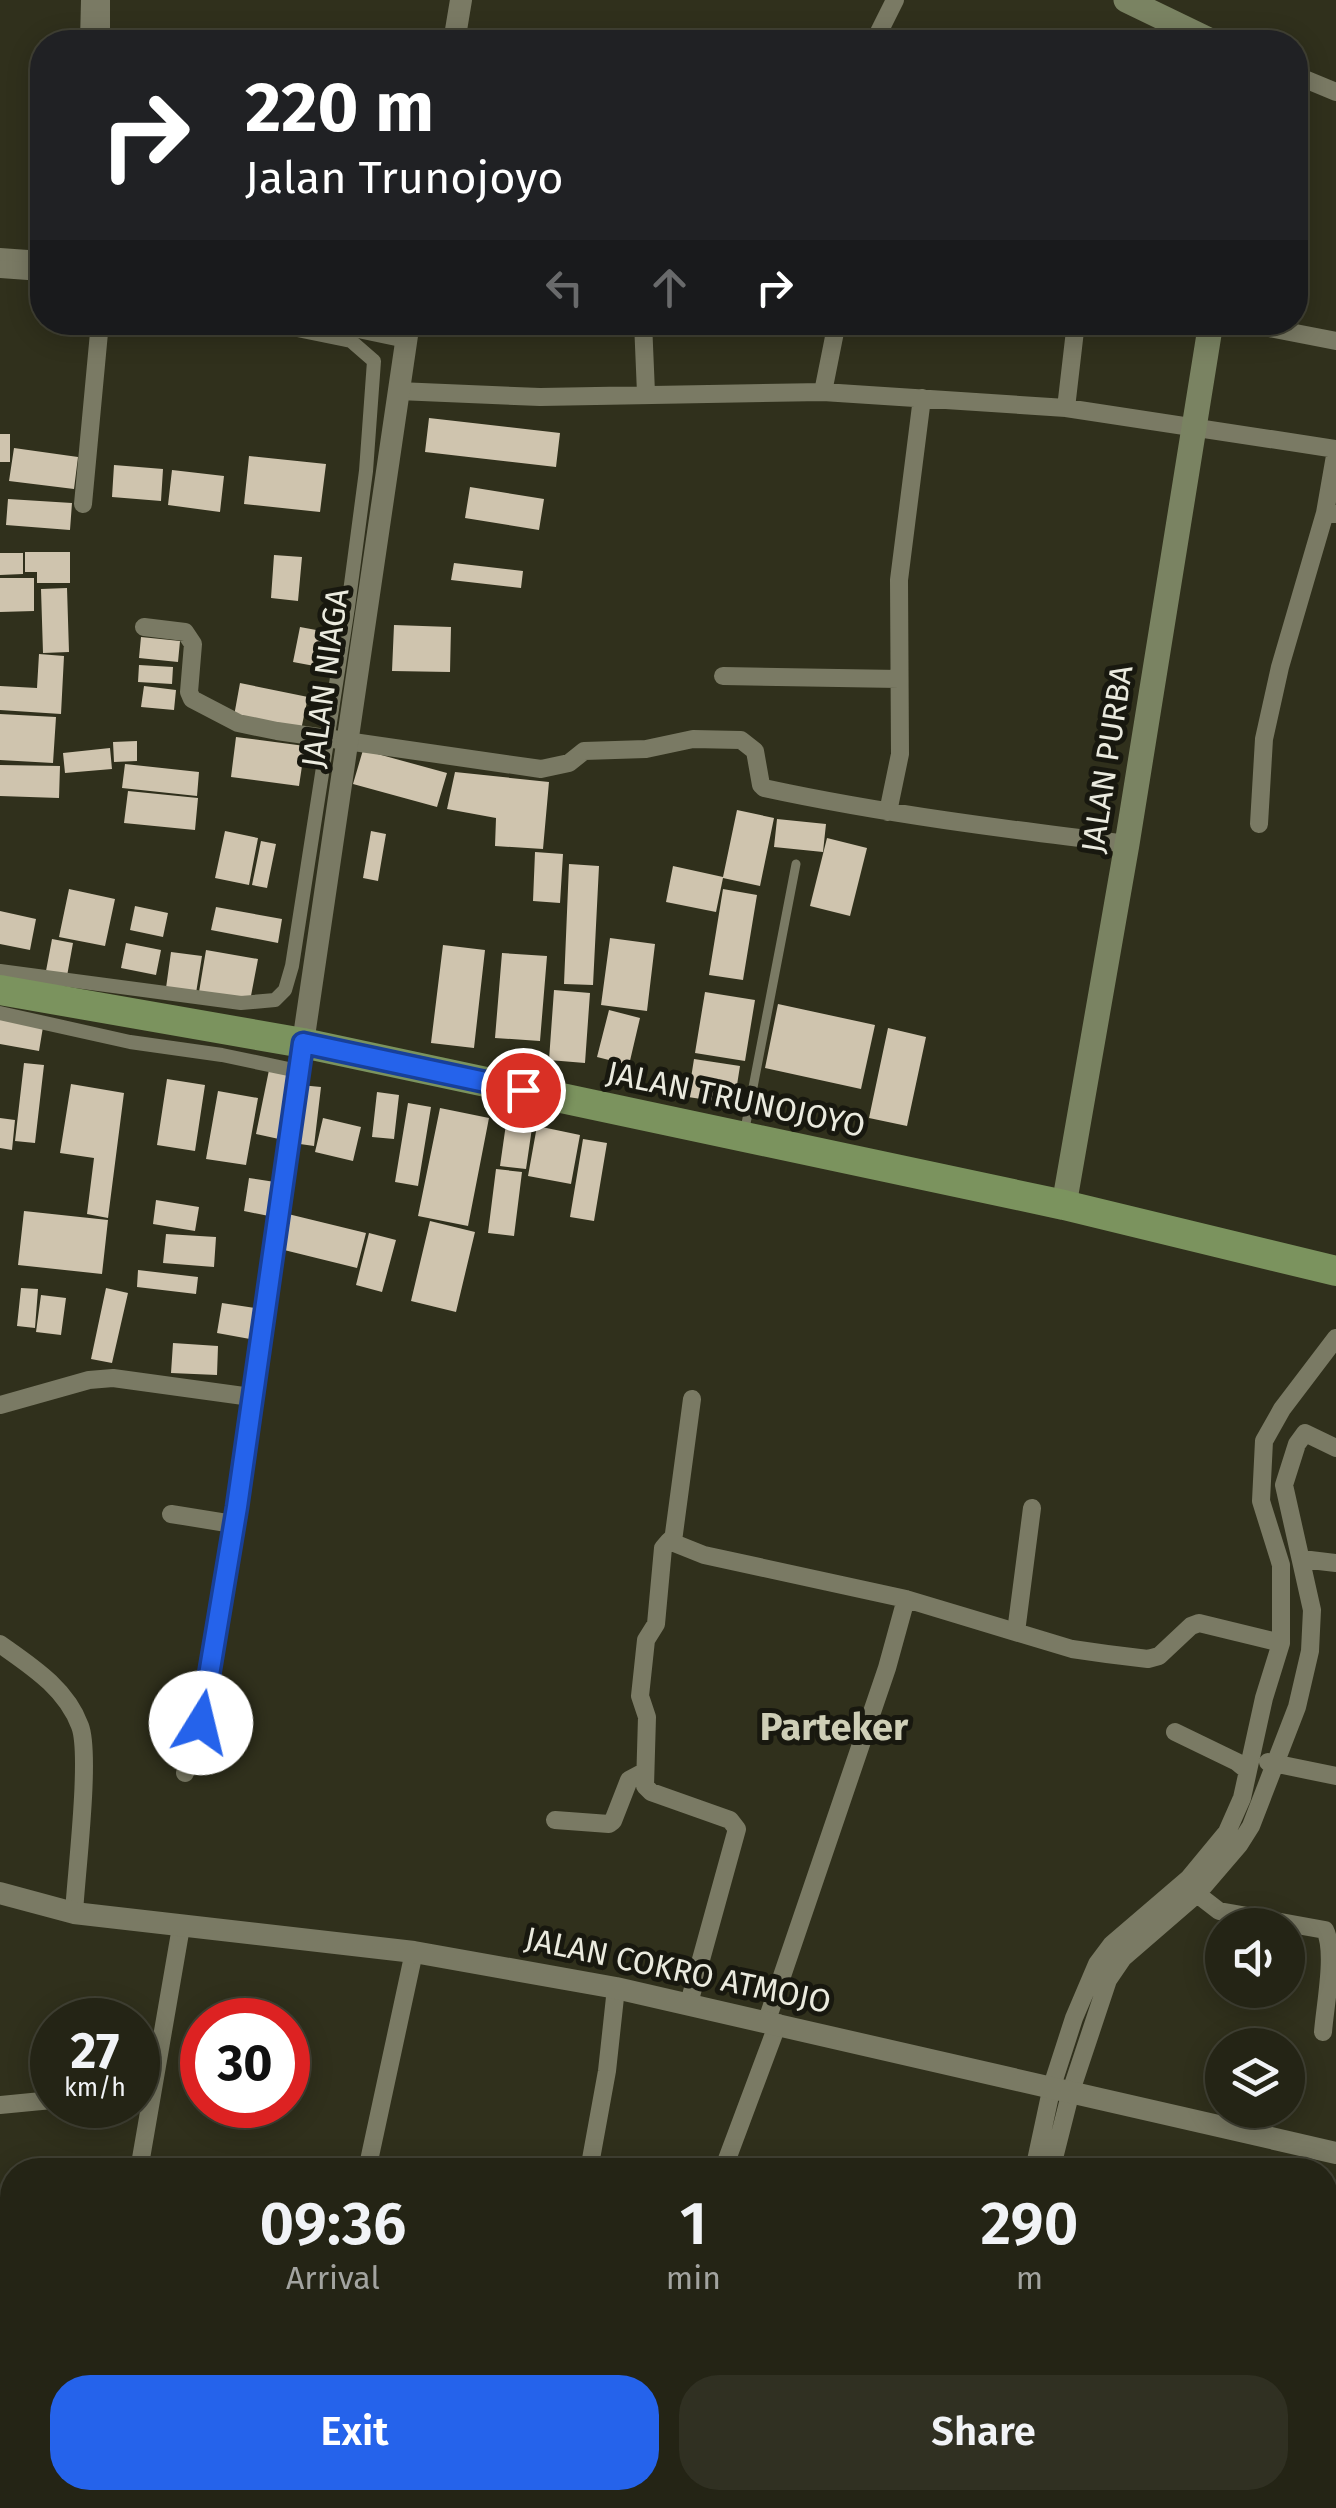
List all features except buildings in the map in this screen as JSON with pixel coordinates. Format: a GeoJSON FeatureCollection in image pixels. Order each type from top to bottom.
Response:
{"type":"FeatureCollection","features":[{"type":"Feature","properties":{"kind":"highway","name":"JALAN TRUNOJOYO"},"geometry":{"type":"LineString","coordinates":[[0,990],[301,1057],[744,1137],[1064,1205],[1336,1271]]}},
{"type":"Feature","properties":{"kind":"main road"},"geometry":{"type":"LineString","coordinates":[[1126,0],[1188,30]]}},
{"type":"Feature","properties":{"kind":"main road","name":"JALAN PURBA"},"geometry":{"type":"LineString","coordinates":[[1064,1205],[1210,335]]}},
{"type":"Feature","properties":{"kind":"street"},"geometry":{"type":"LineString","coordinates":[[87,30],[88,0]]}},
{"type":"Feature","properties":{"kind":"street"},"geometry":{"type":"LineString","coordinates":[[101,0],[101,30]]}},
{"type":"Feature","properties":{"kind":"street"},"geometry":{"type":"LineString","coordinates":[[456,30],[461,0]]}},
{"type":"Feature","properties":{"kind":"street"},"geometry":{"type":"LineString","coordinates":[[880,30],[895,0]]}},
{"type":"Feature","properties":{"kind":"street"},"geometry":{"type":"LineString","coordinates":[[1308,80],[1336,92]]}},
{"type":"Feature","properties":{"kind":"street"},"geometry":{"type":"LineString","coordinates":[[0,254],[30,257]]}},
{"type":"Feature","properties":{"kind":"street"},"geometry":{"type":"LineString","coordinates":[[0,269],[30,271]]}},
{"type":"Feature","properties":{"kind":"street"},"geometry":{"type":"LineString","coordinates":[[83,504],[99,335]]}},
{"type":"Feature","properties":{"kind":"street"},"geometry":{"type":"LineString","coordinates":[[0,971],[241,1004],[275,1000],[285,990],[338,738],[374,361],[351,341],[322,335]]}},
{"type":"Feature","properties":{"kind":"street","name":"JALAN NIAGA"},"geometry":{"type":"LineString","coordinates":[[301,1057],[338,738],[407,335]]}},
{"type":"Feature","properties":{"kind":"street"},"geometry":{"type":"LineString","coordinates":[[644,335],[646,393]]}},
{"type":"Feature","properties":{"kind":"street"},"geometry":{"type":"LineString","coordinates":[[823,392],[834,335]]}},
{"type":"Feature","properties":{"kind":"street"},"geometry":{"type":"LineString","coordinates":[[1066,408],[1074,335]]}},
{"type":"Feature","properties":{"kind":"street"},"geometry":{"type":"LineString","coordinates":[[1305,335],[1336,341]]}},
{"type":"Feature","properties":{"kind":"street"},"geometry":{"type":"LineString","coordinates":[[398,391],[540,397],[823,392],[922,398],[1066,408],[1336,450],[1330,514],[1280,667],[1264,740],[1260,824]]}},
{"type":"Feature","properties":{"kind":"street"},"geometry":{"type":"LineString","coordinates":[[888,812],[900,754],[899,580],[922,398]]}},
{"type":"Feature","properties":{"kind":"street"},"geometry":{"type":"LineString","coordinates":[[144,628],[185,632],[193,644],[190,692],[199,706],[238,722],[542,769],[569,764],[584,751],[646,749],[693,739],[741,740],[755,751],[760,785],[764,788],[915,818],[1127,844]]}},
{"type":"Feature","properties":{"kind":"street"},"geometry":{"type":"LineString","coordinates":[[724,676],[899,679]]}},
{"type":"Feature","properties":{"kind":"street"},"geometry":{"type":"LineString","coordinates":[[0,1013],[130,1042],[222,1055],[301,1057],[201,1723],[185,1773]]}},
{"type":"Feature","properties":{"kind":"street"},"geometry":{"type":"LineString","coordinates":[[1052,2158],[1074,2018],[1097,1964],[1112,1944],[1189,1878],[1207,1870],[1252,1826],[1264,1698],[1281,1643],[1282,1565],[1261,1501],[1264,1441],[1336,1338]]}},
{"type":"Feature","properties":{"kind":"street"},"geometry":{"type":"LineString","coordinates":[[0,1404],[89,1380],[112,1378],[251,1397]]}},
{"type":"Feature","properties":{"kind":"street"},"geometry":{"type":"LineString","coordinates":[[688,2004],[736,1829],[730,1820],[651,1792],[645,1786],[646,1717],[640,1696],[646,1640],[656,1624],[663,1548],[673,1541],[692,1399]]}},
{"type":"Feature","properties":{"kind":"street"},"geometry":{"type":"LineString","coordinates":[[1280,1413],[1305,1433],[1336,1448]]}},
{"type":"Feature","properties":{"kind":"street"},"geometry":{"type":"LineString","coordinates":[[1038,2158],[1061,2088],[1108,1980],[1123,1958],[1196,1894],[1260,1762],[1298,1708],[1312,1629],[1302,1559],[1286,1507],[1284,1485],[1297,1444],[1305,1433]]}},
{"type":"Feature","properties":{"kind":"street"},"geometry":{"type":"LineString","coordinates":[[1016,1632],[1032,1508]]}},
{"type":"Feature","properties":{"kind":"street"},"geometry":{"type":"LineString","coordinates":[[171,1514],[233,1524]]}},
{"type":"Feature","properties":{"kind":"street"},"geometry":{"type":"LineString","coordinates":[[673,1541],[704,1556],[906,1600],[1072,1649],[1148,1659],[1170,1649],[1191,1626],[1199,1623],[1281,1643]]}},
{"type":"Feature","properties":{"kind":"street"},"geometry":{"type":"LineString","coordinates":[[1302,1559],[1336,1562]]}},
{"type":"Feature","properties":{"kind":"street"},"geometry":{"type":"LineString","coordinates":[[727,2158],[906,1600]]}},
{"type":"Feature","properties":{"kind":"street"},"geometry":{"type":"LineString","coordinates":[[0,1644],[51,1682],[82,1728],[84,1755],[74,1912]]}},
{"type":"Feature","properties":{"kind":"street"},"geometry":{"type":"LineString","coordinates":[[1176,1732],[1237,1762],[1260,1762],[1336,1776]]}},
{"type":"Feature","properties":{"kind":"street"},"geometry":{"type":"LineString","coordinates":[[555,1820],[613,1822],[629,1780],[644,1772]]}},
{"type":"Feature","properties":{"kind":"street","name":"JALAN COKRO ATMOJO"},"geometry":{"type":"LineString","coordinates":[[0,1893],[74,1912],[414,1952],[616,1988],[1336,2153]]}},
{"type":"Feature","properties":{"kind":"street"},"geometry":{"type":"LineString","coordinates":[[1196,1894],[1220,1910],[1325,1930],[1329,1934],[1322,2032]]}},
{"type":"Feature","properties":{"kind":"street"},"geometry":{"type":"LineString","coordinates":[[160,2025],[182,1926]]}},
{"type":"Feature","properties":{"kind":"street"},"geometry":{"type":"LineString","coordinates":[[371,2158],[414,1952]]}},
{"type":"Feature","properties":{"kind":"street"},"geometry":{"type":"LineString","coordinates":[[592,2158],[616,1988]]}},
{"type":"Feature","properties":{"kind":"street"},"geometry":{"type":"LineString","coordinates":[[0,2105],[30,2102]]}},
{"type":"Feature","properties":{"kind":"street"},"geometry":{"type":"LineString","coordinates":[[140,2158],[142,2128]]}},
{"type":"Feature","properties":{"kind":"lane"},"geometry":{"type":"LineString","coordinates":[[744,1137],[796,864]]}},
{"type":"Feature","properties":{"kind":"district","name":"Parteker"},"geometry":{"type":"Point","coordinates":[834,1727]}},
{"type":"Feature","properties":{"kind":"route"},"geometry":{"type":"LineString","coordinates":[[201,1723],[237,1507],[303,1043],[523,1090]]}}]}
